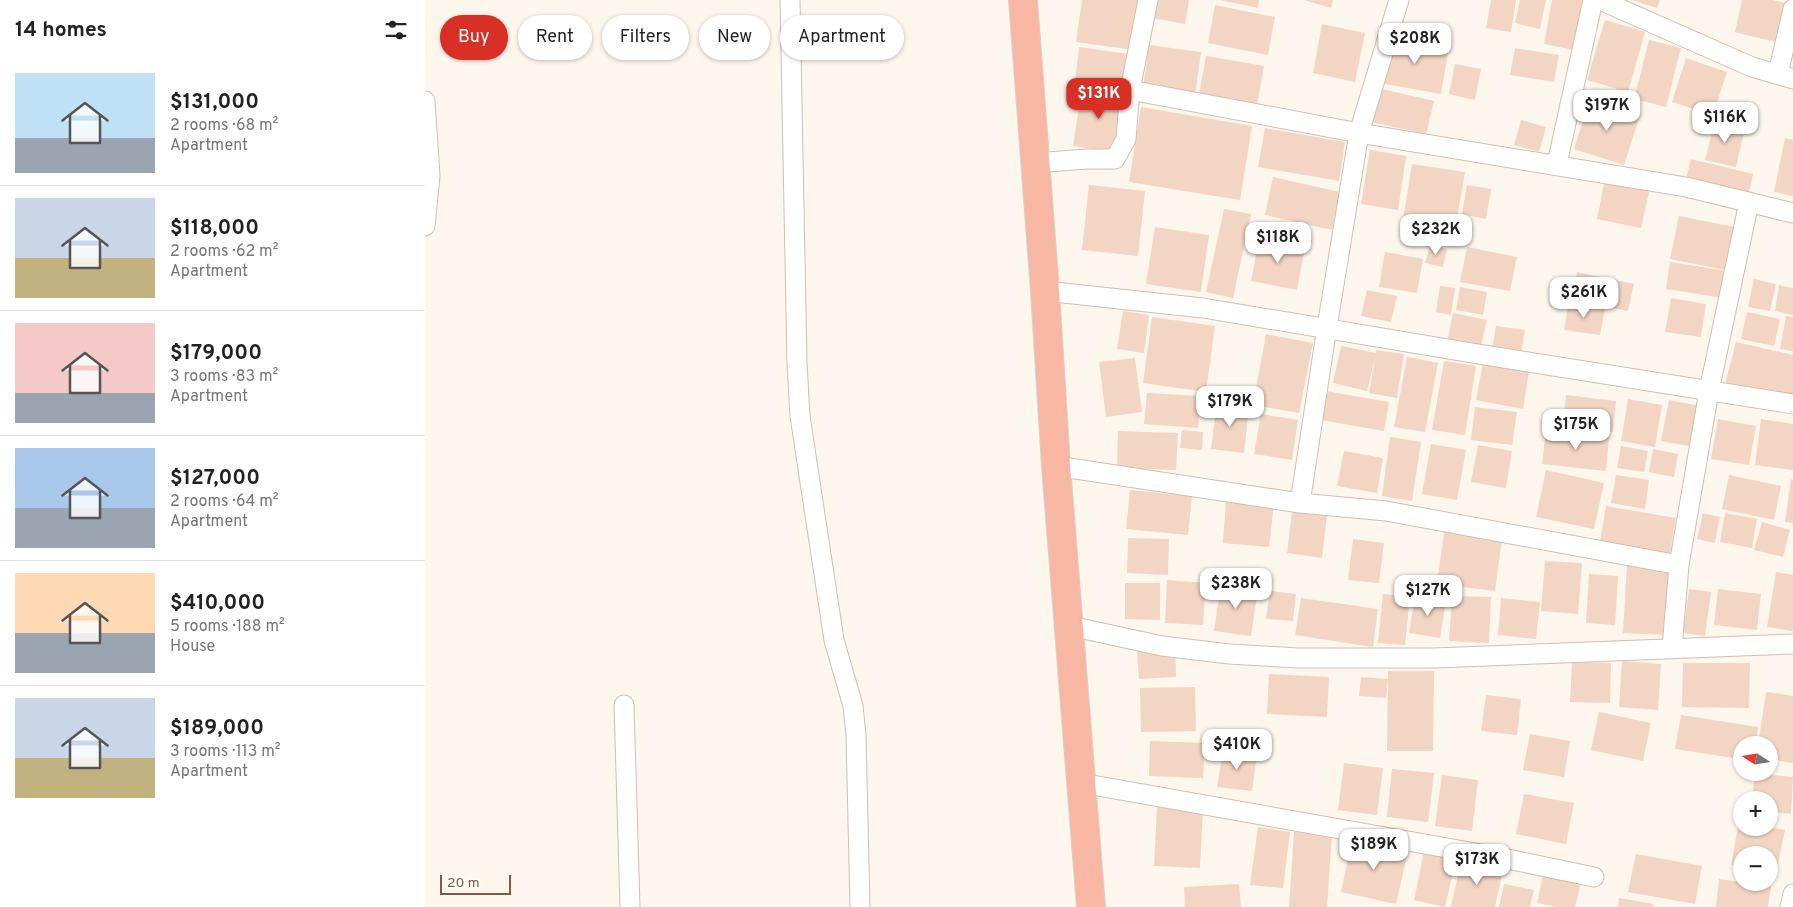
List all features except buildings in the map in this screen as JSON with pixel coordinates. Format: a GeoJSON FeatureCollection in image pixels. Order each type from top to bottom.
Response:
{"type":"FeatureCollection","features":[{"type":"Feature","properties":{"kind":"highway"},"geometry":{"type":"LineString","coordinates":[[1023,0],[1056,466],[1091,907]]}},
{"type":"Feature","properties":{"kind":"street"},"geometry":{"type":"LineString","coordinates":[[790,0],[797,362],[800,416],[834,640],[853,706],[857,735],[860,907]]}},
{"type":"Feature","properties":{"kind":"street"},"geometry":{"type":"LineString","coordinates":[[1035,163],[1115,159],[1126,139],[1130,90],[1148,0]]}},
{"type":"Feature","properties":{"kind":"street"},"geometry":{"type":"LineString","coordinates":[[1300,503],[1359,133],[1399,0]]}},
{"type":"Feature","properties":{"kind":"street"},"geometry":{"type":"LineString","coordinates":[[1557,164],[1593,0]]}},
{"type":"Feature","properties":{"kind":"street"},"geometry":{"type":"LineString","coordinates":[[1600,0],[1752,67],[1785,77],[1793,9]]}},
{"type":"Feature","properties":{"kind":"street"},"geometry":{"type":"LineString","coordinates":[[1130,90],[1359,133],[1557,164],[1686,187],[1793,212]]}},
{"type":"Feature","properties":{"kind":"street"},"geometry":{"type":"LineString","coordinates":[[425,101],[430,176],[425,226]]}},
{"type":"Feature","properties":{"kind":"street"},"geometry":{"type":"LineString","coordinates":[[1672,648],[1679,565],[1709,391],[1749,202]]}},
{"type":"Feature","properties":{"kind":"street"},"geometry":{"type":"LineString","coordinates":[[1045,291],[1073,292],[1203,308],[1793,404]]}},
{"type":"Feature","properties":{"kind":"street"},"geometry":{"type":"LineString","coordinates":[[1056,466],[1300,503],[1386,511],[1679,565]]}},
{"type":"Feature","properties":{"kind":"street"},"geometry":{"type":"LineString","coordinates":[[1069,626],[1162,646],[1229,654],[1298,658],[1433,658],[1793,644]]}},
{"type":"Feature","properties":{"kind":"street"},"geometry":{"type":"LineString","coordinates":[[624,705],[630,907]]}},
{"type":"Feature","properties":{"kind":"street"},"geometry":{"type":"LineString","coordinates":[[1081,783],[1594,877]]}},
{"type":"Feature","properties":{"kind":"street"},"geometry":{"type":"LineString","coordinates":[[1790,907],[1793,894]]}}]}
